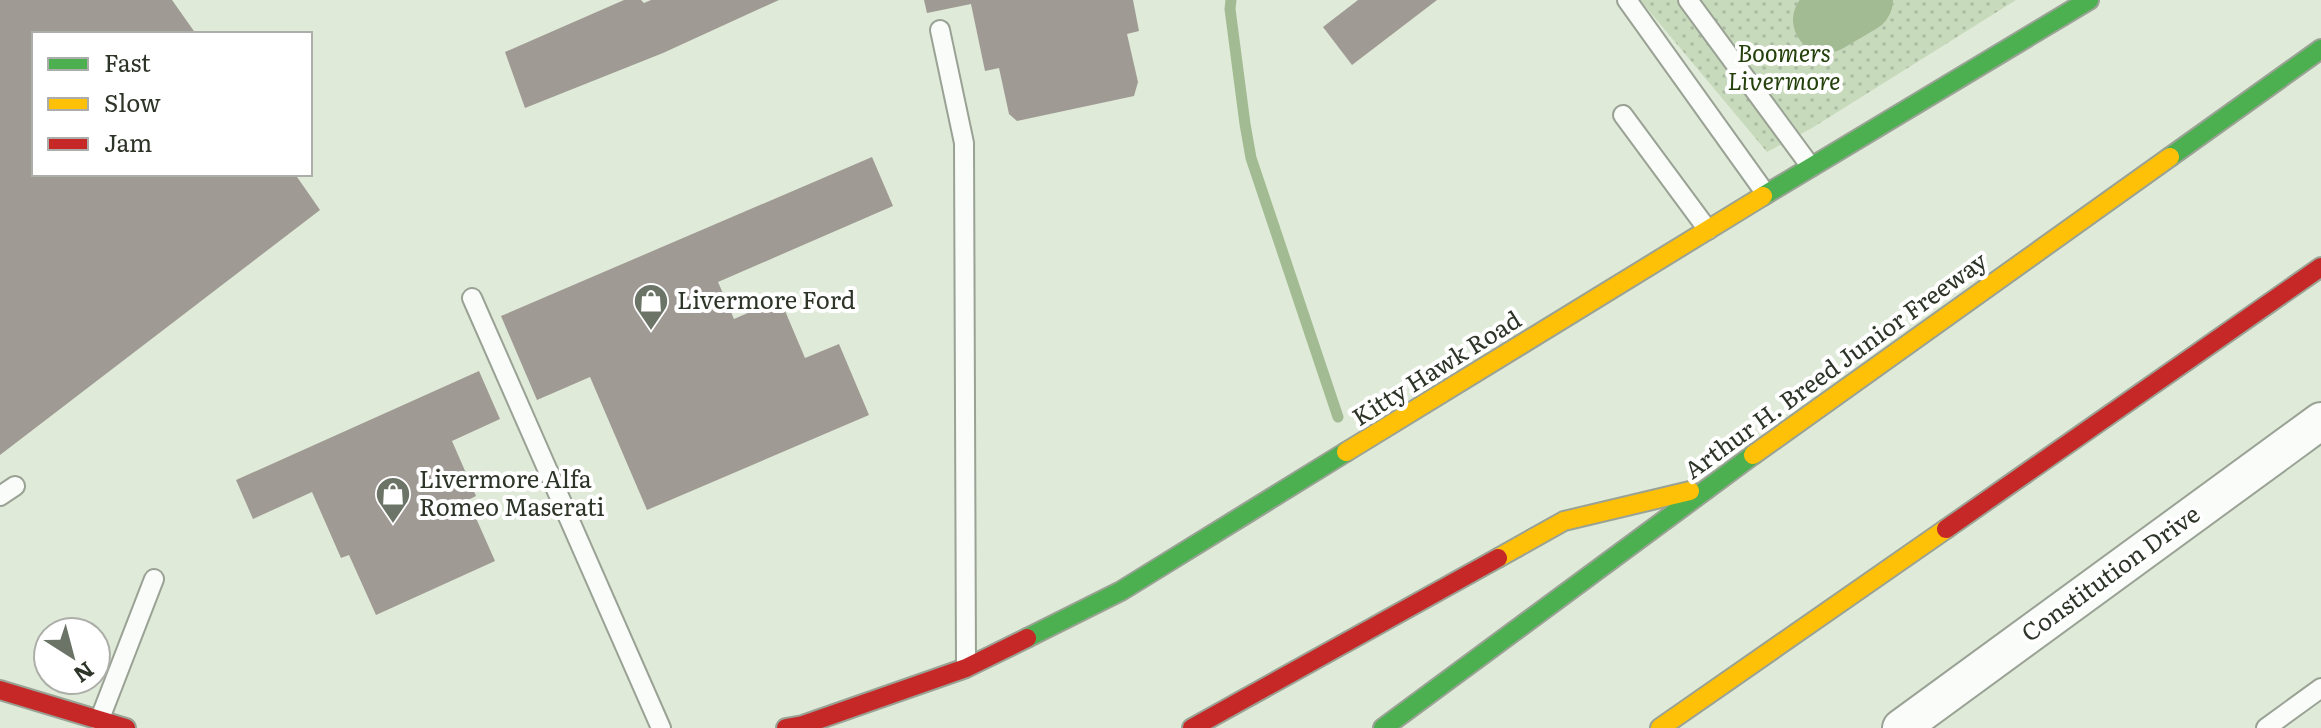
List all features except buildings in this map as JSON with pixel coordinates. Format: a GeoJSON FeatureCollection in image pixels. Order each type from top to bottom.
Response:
{"type":"FeatureCollection","features":[{"type":"Feature","properties":{"kind":"main road","name":"Kitty Hawk Road"},"geometry":{"type":"LineString","coordinates":[[786,728],[803,725],[966,668],[1121,591],[1766,194],[2089,0]]}},
{"type":"Feature","properties":{"kind":"main road","name":"Arthur H. Breed Junior Freeway"},"geometry":{"type":"LineString","coordinates":[[1383,728],[1708,487],[2321,49]]}},
{"type":"Feature","properties":{"kind":"main road"},"geometry":{"type":"LineString","coordinates":[[1660,728],[2321,267]]}},
{"type":"Feature","properties":{"kind":"main road"},"geometry":{"type":"LineString","coordinates":[[1192,728],[1564,521],[1708,487]]}},
{"type":"Feature","properties":{"kind":"main road"},"geometry":{"type":"LineString","coordinates":[[0,690],[126,728]]}},
{"type":"Feature","properties":{"kind":"street","name":"Constitution Drive"},"geometry":{"type":"LineString","coordinates":[[1913,725],[2321,421]]}},
{"type":"Feature","properties":{"kind":"lane"},"geometry":{"type":"LineString","coordinates":[[1627,0],[1766,194]]}},
{"type":"Feature","properties":{"kind":"lane"},"geometry":{"type":"LineString","coordinates":[[1688,0],[1811,167]]}},
{"type":"Feature","properties":{"kind":"lane"},"geometry":{"type":"LineString","coordinates":[[940,30],[964,143],[966,668]]}},
{"type":"Feature","properties":{"kind":"lane"},"geometry":{"type":"LineString","coordinates":[[1623,115],[1708,230]]}},
{"type":"Feature","properties":{"kind":"lane"},"geometry":{"type":"LineString","coordinates":[[472,298],[661,728]]}},
{"type":"Feature","properties":{"kind":"lane"},"geometry":{"type":"LineString","coordinates":[[99,721],[154,579]]}},
{"type":"Feature","properties":{"kind":"lane"},"geometry":{"type":"LineString","coordinates":[[2266,728],[2321,688]]}},
{"type":"Feature","properties":{"kind":"green space","name":"Boomers Livermore"},"geometry":{"type":"Polygon","coordinates":[[[1640,0],[2016,0],[1812,128],[1767,152],[1640,0]]]}},
{"type":"Feature","properties":{"kind":"waterway"},"geometry":{"type":"LineString","coordinates":[[1231,0],[1251,158],[1338,417]]}},
{"type":"Feature","properties":{"kind":"waterway"},"geometry":{"type":"LineString","coordinates":[[1826,20],[1860,0]]}},
{"type":"Feature","properties":{"kind":"traffic: fast"},"geometry":{"type":"LineString","coordinates":[[1763,196],[2089,0]]}},
{"type":"Feature","properties":{"kind":"traffic: fast"},"geometry":{"type":"LineString","coordinates":[[2170,157],[2321,49]]}},
{"type":"Feature","properties":{"kind":"traffic: fast"},"geometry":{"type":"LineString","coordinates":[[1027,638],[1121,591],[1346,452]]}},
{"type":"Feature","properties":{"kind":"traffic: fast"},"geometry":{"type":"LineString","coordinates":[[1383,728],[1753,455]]}},
{"type":"Feature","properties":{"kind":"traffic: slow"},"geometry":{"type":"LineString","coordinates":[[1753,455],[2170,157]]}},
{"type":"Feature","properties":{"kind":"traffic: slow"},"geometry":{"type":"LineString","coordinates":[[1346,452],[1763,196]]}},
{"type":"Feature","properties":{"kind":"traffic: slow"},"geometry":{"type":"LineString","coordinates":[[1498,558],[1564,521],[1690,491]]}},
{"type":"Feature","properties":{"kind":"traffic: slow"},"geometry":{"type":"LineString","coordinates":[[1660,728],[1946,529]]}},
{"type":"Feature","properties":{"kind":"traffic: jam"},"geometry":{"type":"LineString","coordinates":[[1946,529],[2321,267]]}},
{"type":"Feature","properties":{"kind":"traffic: jam"},"geometry":{"type":"LineString","coordinates":[[1192,728],[1498,558]]}},
{"type":"Feature","properties":{"kind":"traffic: jam"},"geometry":{"type":"LineString","coordinates":[[786,728],[803,725],[966,668],[1027,638]]}},
{"type":"Feature","properties":{"kind":"traffic: jam"},"geometry":{"type":"LineString","coordinates":[[0,690],[126,728]]}},
{"type":"Feature","properties":{"kind":"place","name":"Livermore Ford"},"geometry":{"type":"Point","coordinates":[651,332]}},
{"type":"Feature","properties":{"kind":"place","name":"Livermore Alfa Romeo Maserati"},"geometry":{"type":"Point","coordinates":[393,525]}}]}
